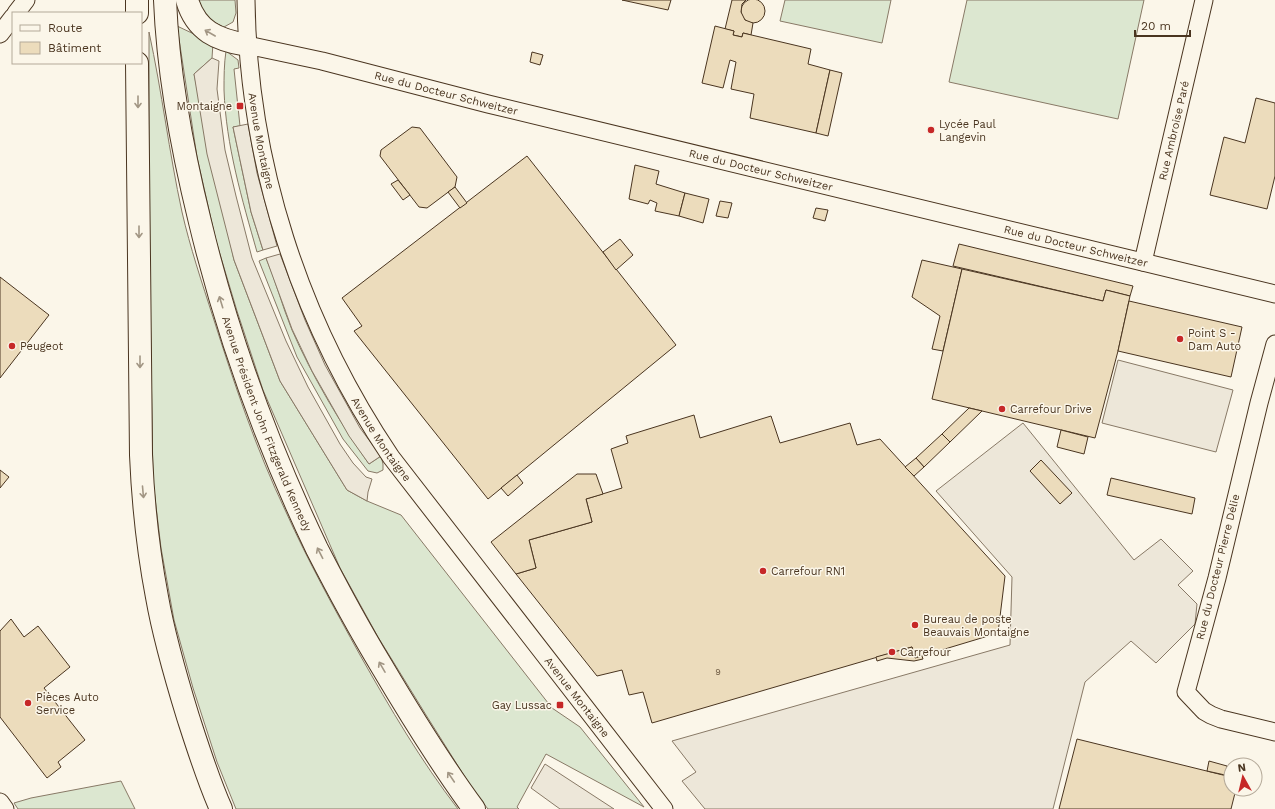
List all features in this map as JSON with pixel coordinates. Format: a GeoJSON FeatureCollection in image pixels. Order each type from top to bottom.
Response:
{"type":"FeatureCollection","features":[{"type":"Feature","properties":{"kind":"main road"},"geometry":{"type":"LineString","coordinates":[[137,0],[137,12]]}},
{"type":"Feature","properties":{"kind":"main road","name":"Avenue Président John Fitzgerald Kennedy"},"geometry":{"type":"LineString","coordinates":[[165,0],[169,64],[172,86],[183,149],[195,201],[212,272],[223,308],[264,426],[299,510],[345,603],[412,717],[474,809]]}},
{"type":"Feature","properties":{"kind":"main road"},"geometry":{"type":"LineString","coordinates":[[187,0],[192,14],[204,30],[212,35],[247,46]]}},
{"type":"Feature","properties":{"kind":"main road"},"geometry":{"type":"LineString","coordinates":[[138,64],[141,455],[148,542],[161,617],[181,693],[201,757],[222,809]]}},
{"type":"Feature","properties":{"kind":"street"},"geometry":{"type":"LineString","coordinates":[[17,12],[26,0]]}},
{"type":"Feature","properties":{"kind":"street","name":"Avenue Montaigne"},"geometry":{"type":"LineString","coordinates":[[246,0],[247,46],[256,122],[265,166],[298,278],[314,318],[344,380],[380,440],[417,492],[664,809]]}},
{"type":"Feature","properties":{"kind":"street","name":"Rue Ambroise Paré"},"geometry":{"type":"LineString","coordinates":[[1143,262],[1204,0]]}},
{"type":"Feature","properties":{"kind":"street"},"geometry":{"type":"LineString","coordinates":[[0,34],[12,18]]}},
{"type":"Feature","properties":{"kind":"street","name":"Rue du Docteur Schweitzer"},"geometry":{"type":"LineString","coordinates":[[247,46],[322,61],[488,104],[1275,294]]}},
{"type":"Feature","properties":{"kind":"street","name":"Rue du Docteur Pierre Délie"},"geometry":{"type":"LineString","coordinates":[[1275,344],[1259,403],[1217,578],[1186,692],[1204,711],[1211,715],[1221,719],[1275,732]]}},
{"type":"Feature","properties":{"kind":"street"},"geometry":{"type":"LineString","coordinates":[[0,802],[5,809]]}},
{"type":"Feature","properties":{"kind":"green space"},"geometry":{"type":"Polygon","coordinates":[[[196,0],[235,0],[236,13],[233,22],[224,27],[210,20],[196,0]]]}},
{"type":"Feature","properties":{"kind":"green space"},"geometry":{"type":"Polygon","coordinates":[[[785,0],[891,0],[882,43],[780,21],[785,0]]]}},
{"type":"Feature","properties":{"kind":"green space"},"geometry":{"type":"Polygon","coordinates":[[[967,0],[1144,0],[1118,119],[949,82],[967,0]]]}},
{"type":"Feature","properties":{"kind":"green space"},"geometry":{"type":"Polygon","coordinates":[[[177,26],[213,43],[212,58],[194,74],[234,260],[280,381],[347,490],[367,501],[401,515],[552,708],[580,727],[644,807],[546,754],[517,807],[519,809],[488,809],[475,793],[378,637],[340,568],[263,390],[237,311],[216,241],[197,157],[177,26]]]}},
{"type":"Feature","properties":{"kind":"green space"},"geometry":{"type":"Polygon","coordinates":[[[149,32],[177,190],[185,225],[196,265],[221,342],[255,440],[294,530],[350,637],[406,734],[444,791],[458,809],[236,809],[217,762],[193,688],[174,620],[161,548],[153,481],[149,236],[149,32]]]}},
{"type":"Feature","properties":{"kind":"green space"},"geometry":{"type":"Polygon","coordinates":[[[226,51],[238,60],[239,68],[234,69],[240,126],[233,127],[251,212],[263,250],[257,252],[231,152],[225,111],[224,66],[226,51]]]}},
{"type":"Feature","properties":{"kind":"green space"},"geometry":{"type":"Polygon","coordinates":[[[266,258],[292,330],[318,382],[337,416],[369,464],[381,456],[383,470],[377,473],[368,471],[343,439],[297,357],[259,261],[266,258]]]}},
{"type":"Feature","properties":{"kind":"green space"},"geometry":{"type":"Polygon","coordinates":[[[121,781],[135,809],[18,809],[14,803],[31,798],[121,781]]]}},
{"type":"Feature","properties":{"kind":"shaded area"},"geometry":{"type":"Polygon","coordinates":[[[212,58],[219,61],[217,89],[225,150],[252,258],[286,341],[308,387],[340,444],[353,463],[366,477],[372,479],[367,501],[347,490],[280,381],[234,260],[207,154],[194,74],[212,58]]]}},
{"type":"Feature","properties":{"kind":"shaded area"},"geometry":{"type":"Polygon","coordinates":[[[248,124],[257,173],[277,246],[263,250],[251,212],[233,127],[248,124]]]}},
{"type":"Feature","properties":{"kind":"shaded area"},"geometry":{"type":"Polygon","coordinates":[[[280,254],[305,320],[325,365],[360,428],[381,456],[369,464],[349,436],[312,371],[292,329],[266,258],[280,254]]]}},
{"type":"Feature","properties":{"kind":"shaded area"},"geometry":{"type":"Polygon","coordinates":[[[1118,360],[1233,390],[1216,452],[1102,423],[1118,360]]]}},
{"type":"Feature","properties":{"kind":"shaded area"},"geometry":{"type":"Polygon","coordinates":[[[1023,423],[1134,560],[1161,539],[1193,571],[1178,585],[1197,604],[1195,624],[1156,663],[1131,641],[1085,682],[1053,809],[705,809],[682,781],[696,772],[672,741],[1010,645],[1012,577],[936,491],[1023,423]]]}},
{"type":"Feature","properties":{"kind":"shaded area"},"geometry":{"type":"Polygon","coordinates":[[[545,764],[614,809],[560,809],[531,788],[545,764]]]}},
{"type":"Feature","properties":{"kind":"building"},"geometry":{"type":"Polygon","coordinates":[[[753,-1],[762,2],[765,11],[762,20],[753,23],[744,20],[741,11],[744,2],[753,-1]]]}},
{"type":"Feature","properties":{"kind":"building"},"geometry":{"type":"Polygon","coordinates":[[[622,0],[671,0],[668,10],[622,0]]]}},
{"type":"Feature","properties":{"kind":"building"},"geometry":{"type":"Polygon","coordinates":[[[732,0],[746,0],[742,4],[741,12],[745,20],[753,23],[751,35],[743,33],[742,37],[733,35],[734,31],[725,29],[732,0]]]}},
{"type":"Feature","properties":{"kind":"building"},"geometry":{"type":"Polygon","coordinates":[[[715,26],[734,31],[733,35],[742,37],[743,33],[811,49],[808,64],[830,70],[816,133],[750,118],[754,94],[731,89],[736,62],[730,60],[723,88],[702,83],[715,26]]]}},
{"type":"Feature","properties":{"kind":"building"},"geometry":{"type":"Polygon","coordinates":[[[532,52],[543,55],[540,65],[530,62],[532,52]]]}},
{"type":"Feature","properties":{"kind":"building"},"geometry":{"type":"Polygon","coordinates":[[[830,70],[842,73],[828,136],[816,133],[830,70]]]}},
{"type":"Feature","properties":{"kind":"building"},"geometry":{"type":"Polygon","coordinates":[[[1256,98],[1275,103],[1275,176],[1267,209],[1210,195],[1224,137],[1245,143],[1256,98]]]}},
{"type":"Feature","properties":{"kind":"building"},"geometry":{"type":"Polygon","coordinates":[[[412,127],[420,128],[457,177],[455,187],[427,208],[419,207],[380,156],[381,150],[412,127]]]}},
{"type":"Feature","properties":{"kind":"building"},"geometry":{"type":"Polygon","coordinates":[[[527,156],[676,345],[488,499],[354,331],[362,326],[342,298],[527,156]]]}},
{"type":"Feature","properties":{"kind":"building"},"geometry":{"type":"Polygon","coordinates":[[[635,165],[659,171],[656,184],[685,193],[679,216],[655,211],[657,203],[650,200],[648,204],[629,199],[635,165]]]}},
{"type":"Feature","properties":{"kind":"building"},"geometry":{"type":"Polygon","coordinates":[[[398,180],[410,195],[403,200],[391,184],[398,180]]]}},
{"type":"Feature","properties":{"kind":"building"},"geometry":{"type":"Polygon","coordinates":[[[455,187],[467,203],[460,208],[448,192],[455,187]]]}},
{"type":"Feature","properties":{"kind":"building"},"geometry":{"type":"Polygon","coordinates":[[[685,193],[709,199],[703,223],[679,216],[685,193]]]}},
{"type":"Feature","properties":{"kind":"building"},"geometry":{"type":"Polygon","coordinates":[[[720,201],[732,203],[728,218],[716,216],[720,201]]]}},
{"type":"Feature","properties":{"kind":"building"},"geometry":{"type":"Polygon","coordinates":[[[816,208],[828,210],[825,221],[813,218],[816,208]]]}},
{"type":"Feature","properties":{"kind":"building"},"geometry":{"type":"Polygon","coordinates":[[[620,239],[633,255],[616,270],[603,252],[620,239]]]}},
{"type":"Feature","properties":{"kind":"building"},"geometry":{"type":"Polygon","coordinates":[[[959,244],[1133,286],[1130,296],[1106,290],[1103,301],[953,266],[959,244]]]}},
{"type":"Feature","properties":{"kind":"building"},"geometry":{"type":"Polygon","coordinates":[[[922,260],[962,269],[943,351],[932,349],[940,316],[912,297],[922,260]]]}},
{"type":"Feature","properties":{"kind":"building"},"geometry":{"type":"Polygon","coordinates":[[[962,269],[1103,301],[1106,290],[1130,296],[1118,351],[1095,438],[932,399],[962,269]]]}},
{"type":"Feature","properties":{"kind":"building","name":"Peugeot"},"geometry":{"type":"Polygon","coordinates":[[[0,277],[49,315],[0,378],[0,277]]]}},
{"type":"Feature","properties":{"kind":"building","name":"Point S - Dam Auto"},"geometry":{"type":"Polygon","coordinates":[[[1129,301],[1242,327],[1231,377],[1118,351],[1129,301]]]}},
{"type":"Feature","properties":{"kind":"building"},"geometry":{"type":"Polygon","coordinates":[[[969,408],[982,411],[950,442],[942,434],[969,408]]]}},
{"type":"Feature","properties":{"kind":"building","name":"Carrefour RN1"},"geometry":{"type":"Polygon","coordinates":[[[694,415],[700,438],[771,416],[780,443],[850,423],[857,445],[880,439],[1005,576],[998,633],[915,658],[912,647],[652,723],[643,692],[629,695],[622,670],[597,676],[516,574],[536,568],[529,540],[592,522],[586,499],[622,488],[611,449],[628,443],[626,436],[694,415]]]}},
{"type":"Feature","properties":{"kind":"building"},"geometry":{"type":"Polygon","coordinates":[[[1061,430],[1088,437],[1084,454],[1057,447],[1061,430]]]}},
{"type":"Feature","properties":{"kind":"building"},"geometry":{"type":"Polygon","coordinates":[[[942,434],[950,442],[924,467],[916,458],[942,434]]]}},
{"type":"Feature","properties":{"kind":"building"},"geometry":{"type":"Polygon","coordinates":[[[916,458],[924,467],[914,476],[905,467],[916,458]]]}},
{"type":"Feature","properties":{"kind":"building"},"geometry":{"type":"Polygon","coordinates":[[[1041,460],[1072,493],[1060,504],[1030,471],[1041,460]]]}},
{"type":"Feature","properties":{"kind":"building"},"geometry":{"type":"Polygon","coordinates":[[[0,470],[9,477],[0,488],[0,470]]]}},
{"type":"Feature","properties":{"kind":"building"},"geometry":{"type":"Polygon","coordinates":[[[577,474],[596,474],[603,494],[586,499],[592,522],[529,540],[536,568],[516,574],[491,542],[577,474]]]}},
{"type":"Feature","properties":{"kind":"building"},"geometry":{"type":"Polygon","coordinates":[[[517,475],[523,483],[508,496],[501,488],[517,475]]]}},
{"type":"Feature","properties":{"kind":"building"},"geometry":{"type":"Polygon","coordinates":[[[1111,478],[1195,498],[1192,514],[1107,495],[1111,478]]]}},
{"type":"Feature","properties":{"kind":"building","name":"Pièces Auto Service"},"geometry":{"type":"Polygon","coordinates":[[[11,619],[24,637],[38,626],[70,667],[44,688],[85,740],[58,762],[61,767],[47,778],[0,717],[0,631],[11,619]]]}},
{"type":"Feature","properties":{"kind":"building"},"geometry":{"type":"Polygon","coordinates":[[[912,647],[915,658],[922,656],[923,659],[914,661],[887,658],[877,661],[876,657],[912,647]]]}},
{"type":"Feature","properties":{"kind":"building"},"geometry":{"type":"Polygon","coordinates":[[[1077,739],[1223,775],[1223,797],[1234,797],[1231,809],[1059,809],[1077,739]]]}},
{"type":"Feature","properties":{"kind":"building"},"geometry":{"type":"Polygon","coordinates":[[[1209,761],[1223,765],[1223,775],[1207,771],[1209,761]]]}},
{"type":"Feature","properties":{"kind":"place","name":"Montaigne"},"geometry":{"type":"Point","coordinates":[240,106]}},
{"type":"Feature","properties":{"kind":"place","name":"Lycée Paul Langevin"},"geometry":{"type":"Point","coordinates":[931,130]}},
{"type":"Feature","properties":{"kind":"place","name":"Point S - Dam Auto"},"geometry":{"type":"Point","coordinates":[1180,339]}},
{"type":"Feature","properties":{"kind":"place","name":"Peugeot"},"geometry":{"type":"Point","coordinates":[12,346]}},
{"type":"Feature","properties":{"kind":"place","name":"Carrefour Drive"},"geometry":{"type":"Point","coordinates":[1002,409]}},
{"type":"Feature","properties":{"kind":"place","name":"Carrefour RN1"},"geometry":{"type":"Point","coordinates":[763,571]}},
{"type":"Feature","properties":{"kind":"place","name":"Bureau de poste Beauvais Montaigne"},"geometry":{"type":"Point","coordinates":[915,625]}},
{"type":"Feature","properties":{"kind":"place","name":"Carrefour"},"geometry":{"type":"Point","coordinates":[892,652]}},
{"type":"Feature","properties":{"kind":"place","name":"Pièces Auto Service"},"geometry":{"type":"Point","coordinates":[28,703]}},
{"type":"Feature","properties":{"kind":"place","name":"Gay Lussac"},"geometry":{"type":"Point","coordinates":[560,705]}}]}
